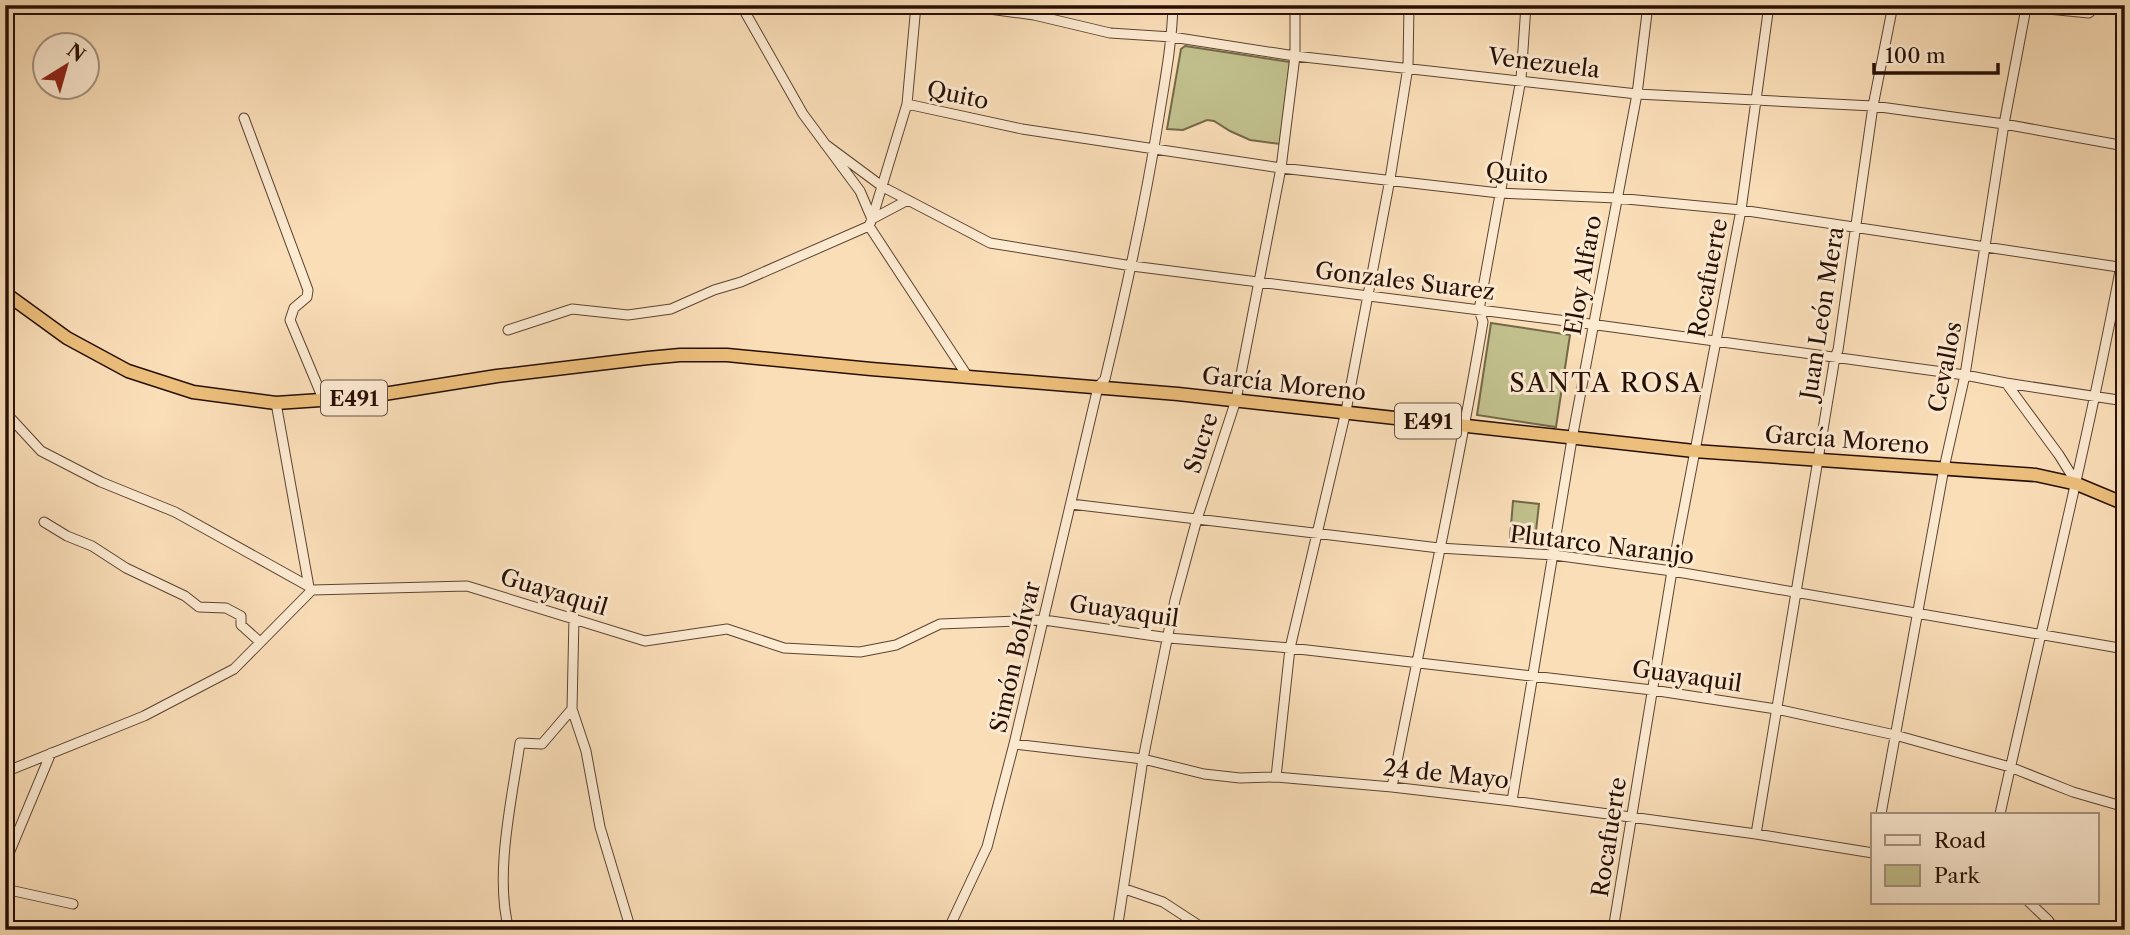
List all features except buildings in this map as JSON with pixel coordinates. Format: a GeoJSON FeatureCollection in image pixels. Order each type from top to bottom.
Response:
{"type":"FeatureCollection","features":[{"type":"Feature","properties":{"kind":"highway","name":"E491"},"geometry":{"type":"LineString","coordinates":[[5,293],[67,338],[128,371],[193,392],[276,403],[324,401]]}},
{"type":"Feature","properties":{"kind":"highway","name":"García Moreno"},"geometry":{"type":"LineString","coordinates":[[324,401],[648,358],[727,355],[1236,400],[1694,451],[2036,475],[2077,484],[2125,504]]}},
{"type":"Feature","properties":{"kind":"street"},"geometry":{"type":"LineString","coordinates":[[740,5],[803,114],[860,191],[870,223],[968,377]]}},
{"type":"Feature","properties":{"kind":"street","name":"Quito"},"geometry":{"type":"LineString","coordinates":[[870,223],[907,104],[916,5]]}},
{"type":"Feature","properties":{"kind":"street","name":"Venezuela"},"geometry":{"type":"LineString","coordinates":[[960,5],[1034,15],[1110,33],[1172,37],[1295,56],[1637,94],[1873,106],[2004,124],[2125,146]]}},
{"type":"Feature","properties":{"kind":"street","name":"Simón Bolívar"},"geometry":{"type":"LineString","coordinates":[[948,930],[987,847],[1044,620],[1098,387],[1105,379],[1132,266],[1154,150],[1172,37],[1173,5]]}},
{"type":"Feature","properties":{"kind":"street","name":"Sucre"},"geometry":{"type":"LineString","coordinates":[[1117,930],[1143,759],[1175,600],[1196,519],[1236,400],[1281,168],[1295,56],[1295,5]]}},
{"type":"Feature","properties":{"kind":"street"},"geometry":{"type":"LineString","coordinates":[[1276,777],[1290,648],[1346,411],[1390,179],[1408,67],[1409,5]]}},
{"type":"Feature","properties":{"kind":"street"},"geometry":{"type":"LineString","coordinates":[[1392,787],[1466,426],[1483,322],[1479,310],[1521,79],[1526,5]]}},
{"type":"Feature","properties":{"kind":"street","name":"Eloy Alfaro"},"geometry":{"type":"LineString","coordinates":[[1512,801],[1572,439],[1637,94],[1648,5]]}},
{"type":"Feature","properties":{"kind":"street","name":"Rocafuerte"},"geometry":{"type":"LineString","coordinates":[[1613,930],[1672,571],[1741,210],[1769,5]]}},
{"type":"Feature","properties":{"kind":"street","name":"Juan León Mera"},"geometry":{"type":"LineString","coordinates":[[1756,834],[1838,350],[1873,106],[1894,5]]}},
{"type":"Feature","properties":{"kind":"street"},"geometry":{"type":"LineString","coordinates":[[2008,5],[2089,13],[2098,5]]}},
{"type":"Feature","properties":{"kind":"street","name":"Cevallos"},"geometry":{"type":"LineString","coordinates":[[1881,813],[1944,468],[1965,375],[2004,124],[2026,8]]}},
{"type":"Feature","properties":{"kind":"street","name":"Quito"},"geometry":{"type":"LineString","coordinates":[[907,104],[1021,129],[1281,168],[1499,192],[1616,198],[1741,210],[2123,267]]}},
{"type":"Feature","properties":{"kind":"street"},"geometry":{"type":"LineString","coordinates":[[244,118],[308,290],[307,297],[294,308],[290,320],[324,401]]}},
{"type":"Feature","properties":{"kind":"street","name":"Gonzales Suarez"},"geometry":{"type":"LineString","coordinates":[[825,144],[883,187],[990,243],[1132,266],[1594,324],[1965,375],[2125,401]]}},
{"type":"Feature","properties":{"kind":"street"},"geometry":{"type":"LineString","coordinates":[[508,330],[572,309],[628,315],[671,309],[714,290],[741,282],[870,223],[908,200]]}},
{"type":"Feature","properties":{"kind":"street"},"geometry":{"type":"LineString","coordinates":[[2000,813],[2039,634],[2077,484],[2123,267],[2125,244]]}},
{"type":"Feature","properties":{"kind":"street"},"geometry":{"type":"LineString","coordinates":[[2006,383],[2059,454],[2077,484]]}},
{"type":"Feature","properties":{"kind":"street"},"geometry":{"type":"LineString","coordinates":[[276,403],[310,588]]}},
{"type":"Feature","properties":{"kind":"street"},"geometry":{"type":"LineString","coordinates":[[5,411],[41,451],[101,482],[175,512],[310,588]]}},
{"type":"Feature","properties":{"kind":"street","name":"Plutarco Naranjo"},"geometry":{"type":"LineString","coordinates":[[1071,504],[1439,548],[1554,555],[1672,571],[2125,649]]}},
{"type":"Feature","properties":{"kind":"street"},"geometry":{"type":"LineString","coordinates":[[44,522],[67,536],[92,546],[126,568],[185,596],[200,607],[226,608],[240,616],[241,625],[260,642]]}},
{"type":"Feature","properties":{"kind":"street","name":"Guayaquil"},"geometry":{"type":"LineString","coordinates":[[310,588],[467,586],[575,617],[645,641],[727,629],[785,648],[860,652],[897,645],[940,624],[1044,620],[1169,638],[1290,648],[1652,690],[1776,709],[1895,734],[2010,767],[2073,792],[2125,807]]}},
{"type":"Feature","properties":{"kind":"street"},"geometry":{"type":"LineString","coordinates":[[5,772],[144,716],[234,669],[310,588]]}},
{"type":"Feature","properties":{"kind":"street"},"geometry":{"type":"LineString","coordinates":[[575,617],[572,709],[586,751],[600,827],[631,930]]}},
{"type":"Feature","properties":{"kind":"street"},"geometry":{"type":"LineString","coordinates":[[509,930],[504,914],[505,846],[520,743],[542,744],[572,709]]}},
{"type":"Feature","properties":{"kind":"street","name":"24 de Mayo"},"geometry":{"type":"LineString","coordinates":[[1014,744],[1143,759],[1204,774],[1392,787],[1512,801],[1756,834],[1871,853]]}},
{"type":"Feature","properties":{"kind":"street"},"geometry":{"type":"LineString","coordinates":[[5,863],[51,753]]}},
{"type":"Feature","properties":{"kind":"street"},"geometry":{"type":"LineString","coordinates":[[5,889],[74,904]]}},
{"type":"Feature","properties":{"kind":"street"},"geometry":{"type":"LineString","coordinates":[[1125,889],[1163,902],[1206,930]]}},
{"type":"Feature","properties":{"kind":"street"},"geometry":{"type":"LineString","coordinates":[[2031,904],[2048,919],[2055,930]]}},
{"type":"Feature","properties":{"kind":"green space"},"geometry":{"type":"Polygon","coordinates":[[[1185,46],[1290,62],[1280,144],[1250,140],[1207,120],[1183,130],[1167,129],[1181,49],[1185,46]]]}},
{"type":"Feature","properties":{"kind":"green space"},"geometry":{"type":"Polygon","coordinates":[[[1491,323],[1570,335],[1556,427],[1477,415],[1491,323]]]}},
{"type":"Feature","properties":{"kind":"green space"},"geometry":{"type":"Polygon","coordinates":[[[1513,501],[1539,504],[1535,540],[1510,538],[1513,501]]]}},
{"type":"Feature","properties":{"kind":"district","name":"SANTA ROSA"},"geometry":{"type":"Point","coordinates":[1606,383]}}]}
